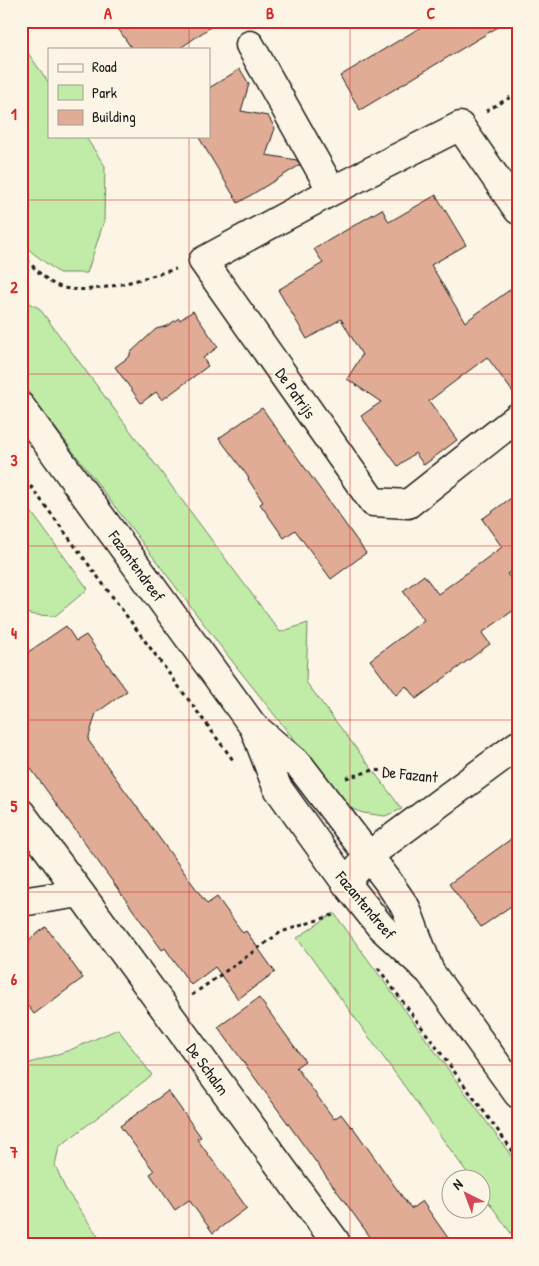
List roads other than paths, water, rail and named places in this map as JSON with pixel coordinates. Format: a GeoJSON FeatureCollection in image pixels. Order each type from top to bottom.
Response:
{"type":"FeatureCollection","features":[{"type":"Feature","properties":{"kind":"street"},"geometry":{"type":"LineString","coordinates":[[250,45],[332,191],[460,126],[518,210]]}},
{"type":"Feature","properties":{"kind":"street","name":"De Patrijs"},"geometry":{"type":"LineString","coordinates":[[332,191],[203,261],[372,502],[408,504],[518,417]]}},
{"type":"Feature","properties":{"kind":"street","name":"Fazantendreef"},"geometry":{"type":"LineString","coordinates":[[21,407],[253,726],[300,766],[406,908],[430,972]]}},
{"type":"Feature","properties":{"kind":"street","name":"Fazantendreef"},"geometry":{"type":"LineString","coordinates":[[253,726],[277,786],[346,883],[381,926],[430,972],[518,1094]]}},
{"type":"Feature","properties":{"kind":"street","name":"De Fazant"},"geometry":{"type":"LineString","coordinates":[[346,883],[368,856],[518,745]]}},
{"type":"Feature","properties":{"kind":"street","name":"De Schalm"},"geometry":{"type":"LineString","coordinates":[[21,813],[336,1245]]}},
{"type":"Feature","properties":{"kind":"street"},"geometry":{"type":"LineString","coordinates":[[21,902],[80,893]]}}]}
